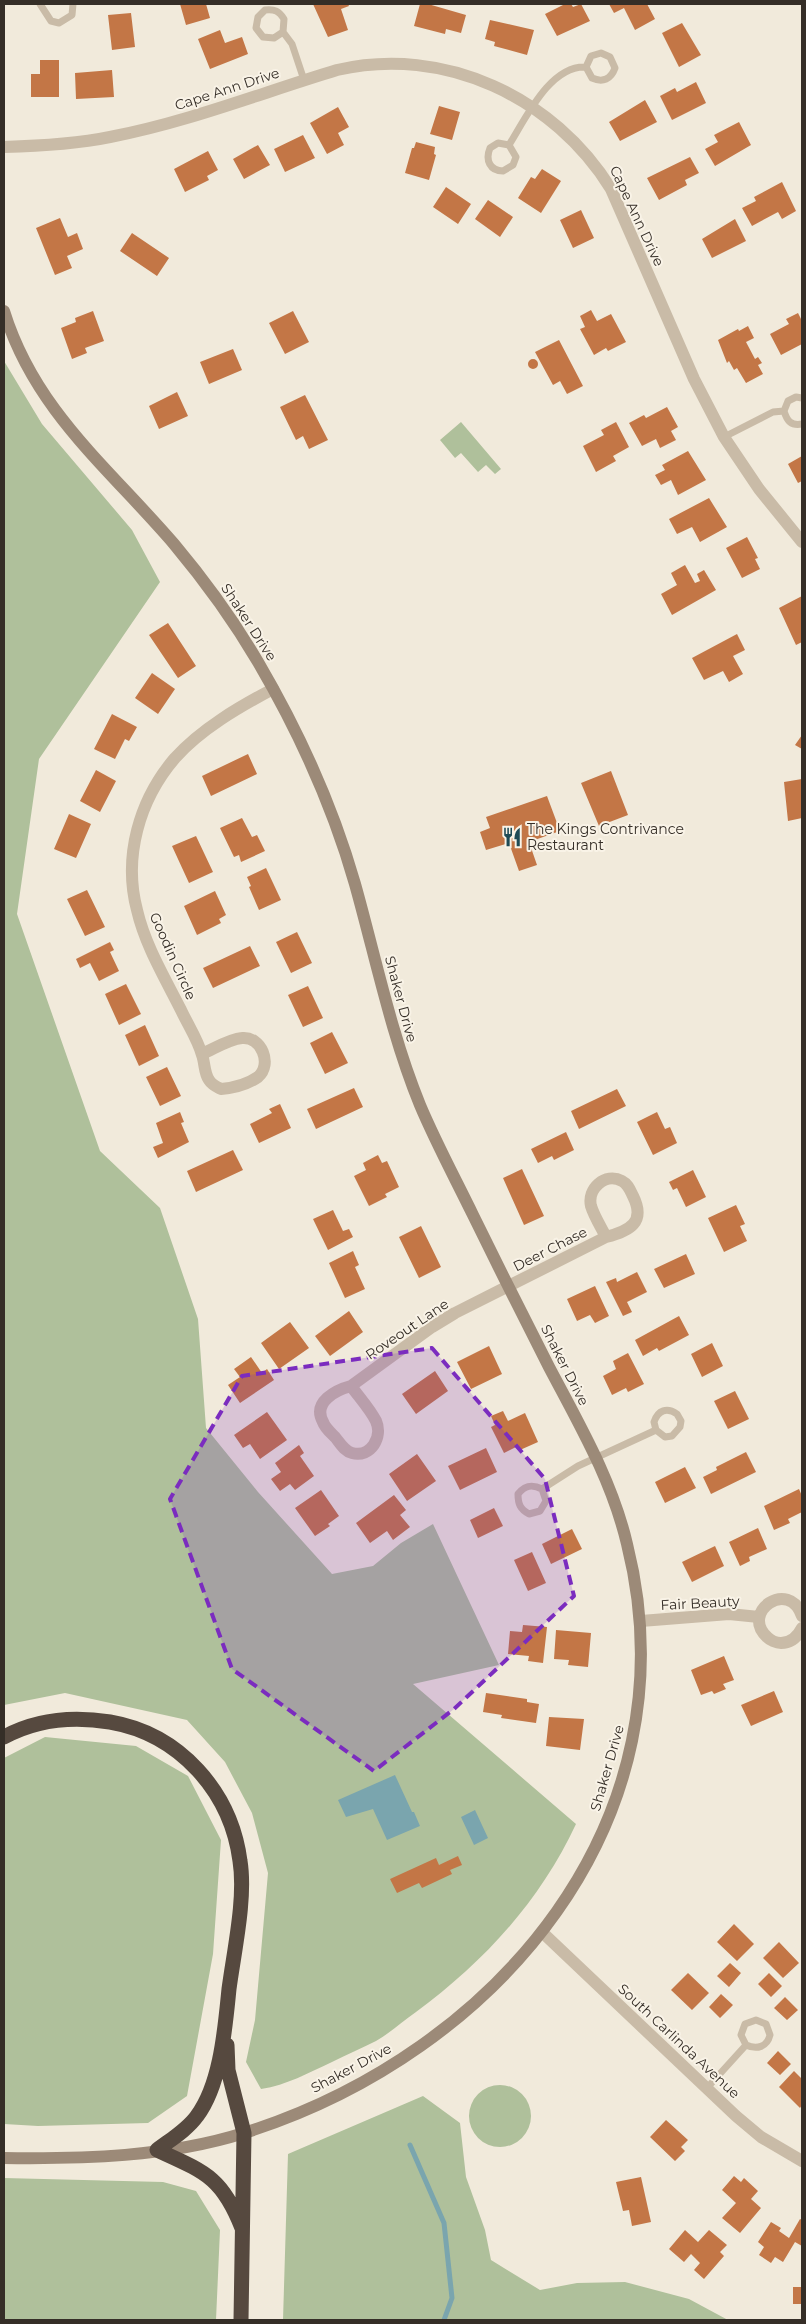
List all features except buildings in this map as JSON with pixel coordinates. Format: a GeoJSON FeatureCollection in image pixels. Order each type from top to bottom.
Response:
{"type":"FeatureCollection","features":[{"type":"Feature","properties":{"kind":"highway"},"geometry":{"type":"LineString","coordinates":[[4,1737],[43,1722],[72,1718],[126,1725],[154,1736],[176,1749],[213,1788],[234,1832],[241,1862],[241,1894],[225,2023],[213,2083],[206,2102],[196,2118],[157,2150],[203,2173],[216,2182],[233,2205],[242,2228]]}},
{"type":"Feature","properties":{"kind":"highway"},"geometry":{"type":"LineString","coordinates":[[225,2023],[228,2070],[244,2133],[241,2320]]}},
{"type":"Feature","properties":{"kind":"street","name":"Cape Ann Drive"},"geometry":{"type":"LineString","coordinates":[[4,147],[90,140],[150,129],[304,80],[362,64],[410,65],[436,69],[488,83],[509,92],[560,127],[595,164],[611,189],[694,379],[724,437],[759,489],[802,542]]}},
{"type":"Feature","properties":{"kind":"street","name":"Shaker Drive"},"geometry":{"type":"LineString","coordinates":[[4,311],[20,354],[64,424],[172,542],[204,582],[274,688],[315,774],[337,828],[354,882],[390,1019],[407,1071],[443,1157],[507,1286],[596,1457],[620,1516],[635,1577],[641,1621],[640,1698],[634,1739],[604,1829],[587,1865],[542,1933],[475,2003],[438,2034],[397,2061],[315,2105],[244,2133],[200,2144],[157,2150],[103,2155],[4,2158]]}},
{"type":"Feature","properties":{"kind":"street","name":"Goodin Circle"},"geometry":{"type":"LineString","coordinates":[[202,1054],[240,1038],[249,1038],[256,1041],[262,1050],[264,1060],[262,1070],[258,1076],[233,1088],[221,1089],[209,1080],[202,1054],[147,940],[137,912],[132,886],[131,856],[137,829],[147,803],[175,758],[194,740],[217,723],[274,688]]}},
{"type":"Feature","properties":{"kind":"street","name":"Deer Chase"},"geometry":{"type":"LineString","coordinates":[[507,1286],[606,1237],[621,1234],[631,1227],[637,1219],[638,1212],[628,1186],[621,1180],[612,1178],[596,1185],[591,1191],[590,1198],[591,1207],[606,1237]]}},
{"type":"Feature","properties":{"kind":"street","name":"Roveout Lane"},"geometry":{"type":"LineString","coordinates":[[351,1386],[376,1421],[378,1432],[376,1443],[370,1449],[361,1453],[352,1453],[344,1448],[323,1422],[321,1413],[323,1403],[329,1396],[336,1390],[351,1386],[432,1328],[507,1286]]}},
{"type":"Feature","properties":{"kind":"street"},"geometry":{"type":"LineString","coordinates":[[802,1616],[800,1609],[793,1602],[777,1599],[768,1603],[759,1617],[763,1634],[770,1640],[781,1643],[791,1641],[799,1634],[802,1628]]}},
{"type":"Feature","properties":{"kind":"street","name":"Fair Beauty"},"geometry":{"type":"LineString","coordinates":[[641,1621],[729,1614],[759,1617]]}},
{"type":"Feature","properties":{"kind":"street","name":"South Carlinda Avenue"},"geometry":{"type":"LineString","coordinates":[[542,1933],[761,2137],[802,2161]]}},
{"type":"Feature","properties":{"kind":"lane"},"geometry":{"type":"LineString","coordinates":[[40,4],[51,21],[59,22],[72,15],[72,4]]}},
{"type":"Feature","properties":{"kind":"lane"},"geometry":{"type":"LineString","coordinates":[[282,32],[274,38],[263,36],[256,28],[258,17],[266,10],[276,10],[284,19],[282,32],[292,44],[304,80]]}},
{"type":"Feature","properties":{"kind":"lane"},"geometry":{"type":"LineString","coordinates":[[601,53],[610,57],[614,68],[608,79],[603,81],[592,78],[586,67],[591,56],[601,53]]}},
{"type":"Feature","properties":{"kind":"lane"},"geometry":{"type":"LineString","coordinates":[[509,145],[547,87],[567,70],[577,66],[586,67]]}},
{"type":"Feature","properties":{"kind":"lane"},"geometry":{"type":"LineString","coordinates":[[498,143],[509,145],[516,157],[513,165],[503,171],[495,170],[488,160],[490,148],[498,143]]}},
{"type":"Feature","properties":{"kind":"lane"},"geometry":{"type":"LineString","coordinates":[[802,398],[796,397],[788,401],[784,411],[790,423],[802,424]]}},
{"type":"Feature","properties":{"kind":"lane"},"geometry":{"type":"LineString","coordinates":[[724,437],[773,412],[784,411]]}},
{"type":"Feature","properties":{"kind":"lane"},"geometry":{"type":"LineString","coordinates":[[542,1489],[578,1466],[656,1430]]}},
{"type":"Feature","properties":{"kind":"lane"},"geometry":{"type":"LineString","coordinates":[[527,1486],[542,1489],[546,1501],[540,1511],[529,1514],[521,1509],[518,1502],[518,1494],[522,1490],[527,1486]]}},
{"type":"Feature","properties":{"kind":"lane"},"geometry":{"type":"LineString","coordinates":[[756,2020],[766,2024],[770,2034],[766,2044],[761,2048],[753,2048],[746,2045],[741,2035],[745,2024],[756,2020]]}},
{"type":"Feature","properties":{"kind":"lane"},"geometry":{"type":"LineString","coordinates":[[707,2088],[746,2045]]}},
{"type":"Feature","properties":{"kind":"highlighted area"},"geometry":{"type":"Polygon","coordinates":[[[432,1348],[545,1479],[574,1596],[454,1709],[374,1771],[232,1669],[170,1499],[242,1376],[432,1348]]]}},
{"type":"Feature","properties":{"kind":"green space"},"geometry":{"type":"Polygon","coordinates":[[[4,361],[42,424],[132,530],[160,582],[39,759],[17,914],[100,1151],[160,1208],[198,1319],[206,1428],[258,1492],[332,1574],[373,1566],[401,1543],[433,1524],[499,1665],[413,1684],[576,1824],[562,1852],[545,1879],[508,1928],[487,1951],[441,1993],[376,2041],[297,2078],[280,2085],[261,2089],[246,2062],[255,2020],[268,1873],[252,1813],[225,1762],[187,1720],[65,1693],[4,1705],[4,361]]]}},
{"type":"Feature","properties":{"kind":"green space"},"geometry":{"type":"Polygon","coordinates":[[[461,422],[501,469],[495,474],[486,465],[478,472],[461,453],[455,458],[440,440],[461,422]]]}},
{"type":"Feature","properties":{"kind":"green space"},"geometry":{"type":"Polygon","coordinates":[[[45,1737],[136,1746],[188,1776],[221,1840],[213,1954],[187,2096],[148,2123],[38,2126],[4,2124],[4,1758],[45,1737]]]}},
{"type":"Feature","properties":{"kind":"green space"},"geometry":{"type":"Polygon","coordinates":[[[500,2085],[512,2087],[522,2094],[529,2104],[531,2116],[529,2128],[522,2138],[512,2145],[500,2147],[488,2145],[478,2138],[471,2128],[469,2116],[471,2104],[478,2094],[488,2087],[500,2085]]]}},
{"type":"Feature","properties":{"kind":"green space"},"geometry":{"type":"Polygon","coordinates":[[[423,2096],[460,2123],[466,2177],[485,2230],[491,2260],[540,2290],[577,2283],[625,2282],[689,2299],[728,2320],[283,2320],[288,2154],[423,2096]]]}},
{"type":"Feature","properties":{"kind":"green space"},"geometry":{"type":"Polygon","coordinates":[[[4,2178],[163,2182],[196,2191],[220,2230],[216,2320],[4,2320],[4,2178]]]}},
{"type":"Feature","properties":{"kind":"water"},"geometry":{"type":"Polygon","coordinates":[[[395,1775],[420,1826],[387,1840],[373,1809],[346,1817],[338,1800],[395,1775]]]}},
{"type":"Feature","properties":{"kind":"water"},"geometry":{"type":"Polygon","coordinates":[[[475,1810],[488,1838],[474,1845],[461,1817],[475,1810]]]}},
{"type":"Feature","properties":{"kind":"waterway"},"geometry":{"type":"LineString","coordinates":[[410,2145],[444,2223],[452,2298],[444,2320]]}},
{"type":"Feature","properties":{"kind":"place","name":"The Kings Contrivance Restaurant"},"geometry":{"type":"Point","coordinates":[512,837]}}]}
